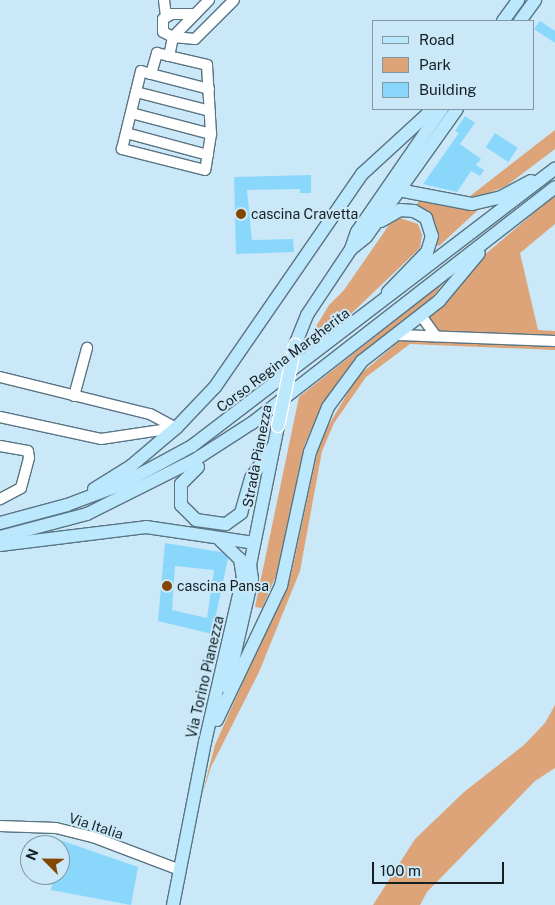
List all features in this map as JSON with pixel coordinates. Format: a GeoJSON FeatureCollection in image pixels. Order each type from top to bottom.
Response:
{"type":"FeatureCollection","features":[{"type":"Feature","properties":{"kind":"main road"},"geometry":{"type":"LineString","coordinates":[[504,20],[518,0]]}},
{"type":"Feature","properties":{"kind":"main road"},"geometry":{"type":"LineString","coordinates":[[521,20],[535,0]]}},
{"type":"Feature","properties":{"kind":"main road"},"geometry":{"type":"LineString","coordinates":[[67,505],[131,466],[176,428],[215,388],[362,174],[436,110]]}},
{"type":"Feature","properties":{"kind":"main road","name":"Strada Pianezza"},"geometry":{"type":"LineString","coordinates":[[250,565],[295,344],[317,300],[351,249],[373,227],[436,110]]}},
{"type":"Feature","properties":{"kind":"main road"},"geometry":{"type":"LineString","coordinates":[[438,110],[447,124]]}},
{"type":"Feature","properties":{"kind":"main road","name":"Strada Pianezza"},"geometry":{"type":"LineString","coordinates":[[351,249],[357,232],[394,189],[411,174],[456,110]]}},
{"type":"Feature","properties":{"kind":"main road","name":"Corso Regina Margherita"},"geometry":{"type":"LineString","coordinates":[[0,523],[67,505],[120,485],[192,446],[375,308],[555,168]]}},
{"type":"Feature","properties":{"kind":"main road"},"geometry":{"type":"LineString","coordinates":[[411,174],[415,188],[424,195]]}},
{"type":"Feature","properties":{"kind":"main road"},"geometry":{"type":"LineString","coordinates":[[394,189],[481,203],[499,198],[521,183],[540,178]]}},
{"type":"Feature","properties":{"kind":"main road","name":"Corso Regina Margherita"},"geometry":{"type":"LineString","coordinates":[[0,537],[87,514],[164,479],[252,422],[555,187]]}},
{"type":"Feature","properties":{"kind":"main road"},"geometry":{"type":"LineString","coordinates":[[373,227],[393,213],[409,210],[426,218],[432,236],[427,252],[402,274],[375,308]]}},
{"type":"Feature","properties":{"kind":"main road"},"geometry":{"type":"LineString","coordinates":[[217,720],[272,608],[286,569],[309,459],[321,422],[338,391],[362,362],[422,317],[501,228]]}},
{"type":"Feature","properties":{"kind":"main road"},"geometry":{"type":"LineString","coordinates":[[252,422],[235,444],[184,478],[179,496],[187,514],[219,525],[237,518],[244,507],[251,478],[273,447]]}},
{"type":"Feature","properties":{"kind":"main road"},"geometry":{"type":"LineString","coordinates":[[0,545],[146,527],[211,535],[254,543]]}},
{"type":"Feature","properties":{"kind":"main road"},"geometry":{"type":"LineString","coordinates":[[211,535],[236,552],[244,577]]}},
{"type":"Feature","properties":{"kind":"main road","name":"Via Torino Pianezza"},"geometry":{"type":"LineString","coordinates":[[205,753],[217,720],[240,611],[244,577],[250,565]]}},
{"type":"Feature","properties":{"kind":"main road","name":"Via Torino Pianezza"},"geometry":{"type":"LineString","coordinates":[[173,905],[205,753],[240,611],[252,579],[250,565]]}},
{"type":"Feature","properties":{"kind":"main road"},"geometry":{"type":"LineString","coordinates":[[240,611],[264,615],[272,608]]}},
{"type":"Feature","properties":{"kind":"street"},"geometry":{"type":"LineString","coordinates":[[164,0],[166,16],[163,32],[174,37],[195,39],[234,0]]}},
{"type":"Feature","properties":{"kind":"street"},"geometry":{"type":"LineString","coordinates":[[169,56],[174,37],[209,0]]}},
{"type":"Feature","properties":{"kind":"street"},"geometry":{"type":"LineString","coordinates":[[166,16],[195,14]]}},
{"type":"Feature","properties":{"kind":"street"},"geometry":{"type":"LineString","coordinates":[[151,74],[157,53],[207,66],[209,89],[211,134],[205,170],[122,149],[141,71],[151,74],[209,89]]}},
{"type":"Feature","properties":{"kind":"street"},"geometry":{"type":"LineString","coordinates":[[136,92],[210,111]]}},
{"type":"Feature","properties":{"kind":"street"},"geometry":{"type":"LineString","coordinates":[[131,113],[211,134]]}},
{"type":"Feature","properties":{"kind":"street"},"geometry":{"type":"LineString","coordinates":[[126,133],[208,155]]}},
{"type":"Feature","properties":{"kind":"street"},"geometry":{"type":"LineString","coordinates":[[422,317],[436,336]]}},
{"type":"Feature","properties":{"kind":"street"},"geometry":{"type":"LineString","coordinates":[[398,335],[555,341]]}},
{"type":"Feature","properties":{"kind":"street"},"geometry":{"type":"LineString","coordinates":[[74,396],[87,348]]}},
{"type":"Feature","properties":{"kind":"street"},"geometry":{"type":"LineString","coordinates":[[0,377],[150,414],[176,428]]}},
{"type":"Feature","properties":{"kind":"street"},"geometry":{"type":"LineString","coordinates":[[0,417],[101,439],[176,428]]}},
{"type":"Feature","properties":{"kind":"street"},"geometry":{"type":"LineString","coordinates":[[0,446],[28,451],[29,458],[21,488],[0,499]]}},
{"type":"Feature","properties":{"kind":"street","name":"Via Italia"},"geometry":{"type":"LineString","coordinates":[[0,826],[56,828],[93,837],[180,870]]}},
{"type":"Feature","properties":{"kind":"green space"},"geometry":{"type":"Polygon","coordinates":[[[555,130],[555,149],[506,186],[481,196],[470,196],[555,130]]]}},
{"type":"Feature","properties":{"kind":"green space"},"geometry":{"type":"Polygon","coordinates":[[[555,195],[555,224],[520,253],[538,330],[555,331],[555,338],[439,332],[427,318],[482,257],[555,195]]]}},
{"type":"Feature","properties":{"kind":"green space"},"geometry":{"type":"Polygon","coordinates":[[[419,200],[477,208],[478,210],[439,246],[435,244],[435,223],[417,205],[419,200]]]}},
{"type":"Feature","properties":{"kind":"green space"},"geometry":{"type":"Polygon","coordinates":[[[400,218],[418,224],[422,235],[420,248],[333,331],[305,345],[329,305],[344,290],[389,225],[400,218]]]}},
{"type":"Feature","properties":{"kind":"green space"},"geometry":{"type":"Polygon","coordinates":[[[444,282],[429,302],[356,357],[324,401],[304,446],[276,576],[262,608],[255,607],[299,397],[444,282]]]}},
{"type":"Feature","properties":{"kind":"green space"},"geometry":{"type":"Polygon","coordinates":[[[403,338],[555,344],[555,350],[410,344],[366,377],[334,423],[322,451],[300,571],[259,672],[211,767],[202,795],[215,745],[291,575],[320,440],[357,377],[403,338]]]}},
{"type":"Feature","properties":{"kind":"green space"},"geometry":{"type":"Polygon","coordinates":[[[555,705],[555,768],[535,781],[427,892],[420,905],[373,905],[415,839],[464,792],[524,745],[545,723],[555,705]]]}},
{"type":"Feature","properties":{"kind":"building"},"geometry":{"type":"Polygon","coordinates":[[[540,21],[555,31],[555,43],[535,30],[540,21]]]}},
{"type":"Feature","properties":{"kind":"building"},"geometry":{"type":"Polygon","coordinates":[[[465,116],[475,123],[460,144],[481,159],[476,165],[484,170],[480,176],[471,171],[457,192],[423,184],[459,133],[455,131],[465,116]]]}},
{"type":"Feature","properties":{"kind":"building"},"geometry":{"type":"Polygon","coordinates":[[[495,133],[518,148],[508,162],[486,147],[495,133]]]}},
{"type":"Feature","properties":{"kind":"building","name":"cascina Cravetta"},"geometry":{"type":"Polygon","coordinates":[[[311,175],[311,193],[300,193],[300,189],[247,190],[252,240],[293,239],[294,252],[236,254],[234,177],[311,175]]]}},
{"type":"Feature","properties":{"kind":"building","name":"cascina Pansa"},"geometry":{"type":"Polygon","coordinates":[[[165,543],[221,552],[228,558],[212,634],[158,621],[165,543]],[[175,566],[172,610],[207,618],[214,570],[175,566]]]}},
{"type":"Feature","properties":{"kind":"building"},"geometry":{"type":"Polygon","coordinates":[[[70,843],[138,867],[131,905],[51,890],[52,885],[70,885],[70,843]]]}},
{"type":"Feature","properties":{"kind":"place","name":"cascina Cravetta"},"geometry":{"type":"Point","coordinates":[241,214]}},
{"type":"Feature","properties":{"kind":"place","name":"cascina Pansa"},"geometry":{"type":"Point","coordinates":[167,586]}}]}
